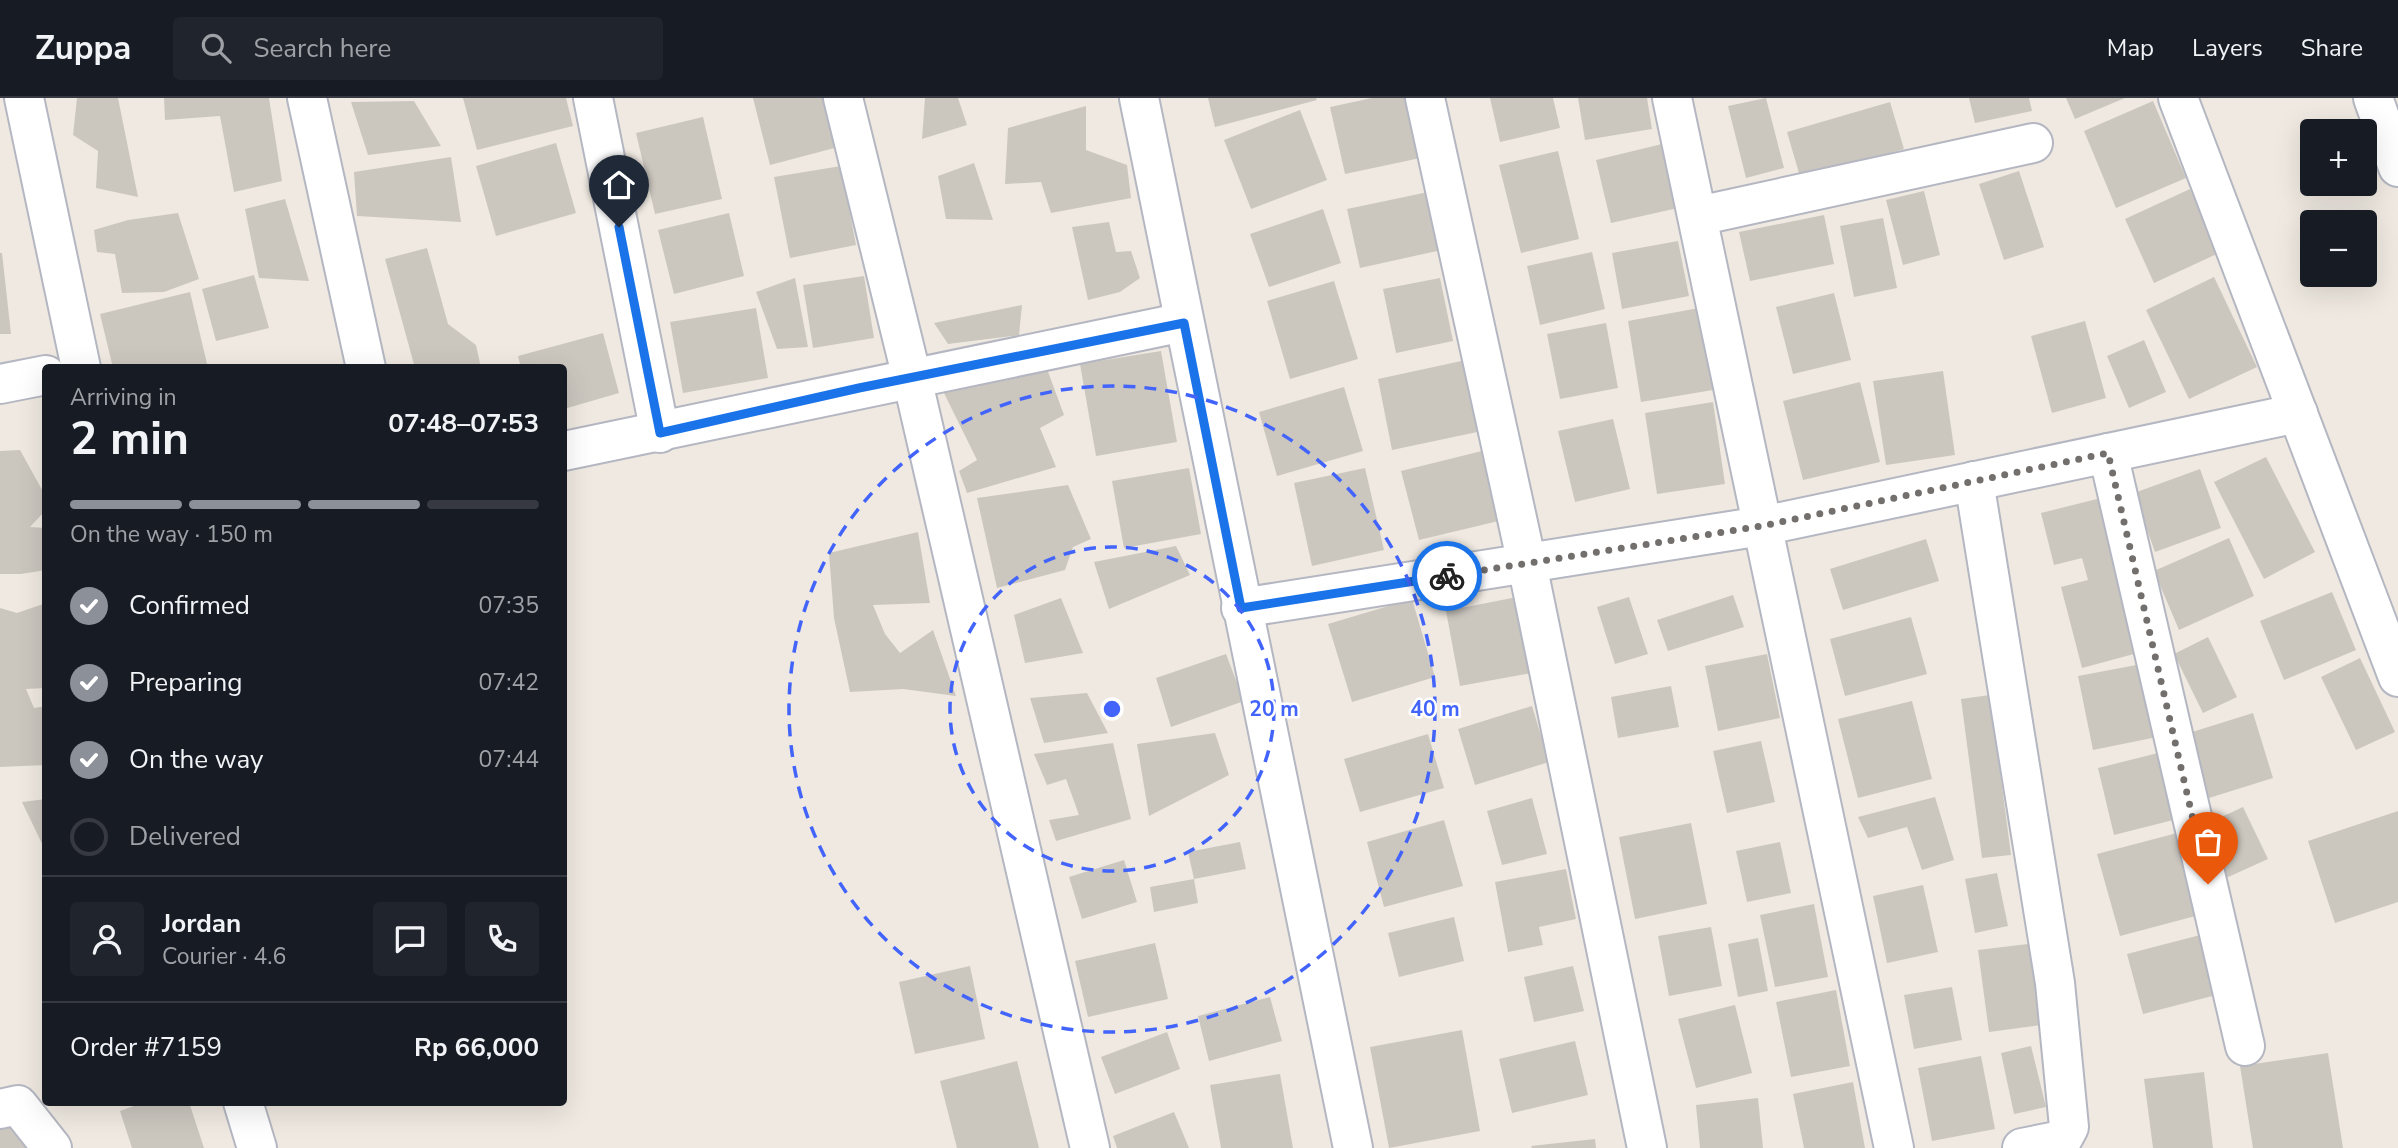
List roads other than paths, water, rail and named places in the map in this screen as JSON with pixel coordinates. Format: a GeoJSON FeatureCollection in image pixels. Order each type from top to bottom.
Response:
{"type":"FeatureCollection","features":[{"type":"Feature","properties":{"kind":"street"},"geometry":{"type":"LineString","coordinates":[[24,98],[80,364]]}},
{"type":"Feature","properties":{"kind":"street"},"geometry":{"type":"LineString","coordinates":[[307,98],[365,364]]}},
{"type":"Feature","properties":{"kind":"street"},"geometry":{"type":"LineString","coordinates":[[593,98],[660,433]]}},
{"type":"Feature","properties":{"kind":"street"},"geometry":{"type":"LineString","coordinates":[[843,98],[912,378],[1090,1148]]}},
{"type":"Feature","properties":{"kind":"street"},"geometry":{"type":"LineString","coordinates":[[1139,98],[1353,1148]]}},
{"type":"Feature","properties":{"kind":"street"},"geometry":{"type":"LineString","coordinates":[[1425,98],[1527,564],[1647,1148]]}},
{"type":"Feature","properties":{"kind":"street"},"geometry":{"type":"LineString","coordinates":[[1672,98],[1894,1148]]}},
{"type":"Feature","properties":{"kind":"street"},"geometry":{"type":"LineString","coordinates":[[2178,98],[2398,677]]}},
{"type":"Feature","properties":{"kind":"street"},"geometry":{"type":"LineString","coordinates":[[2373,98],[2398,167]]}},
{"type":"Feature","properties":{"kind":"street"},"geometry":{"type":"LineString","coordinates":[[1698,216],[2033,144]]}},
{"type":"Feature","properties":{"kind":"street"},"geometry":{"type":"LineString","coordinates":[[567,450],[1184,323]]}},
{"type":"Feature","properties":{"kind":"street"},"geometry":{"type":"LineString","coordinates":[[0,384],[42,376]]}},
{"type":"Feature","properties":{"kind":"street"},"geometry":{"type":"LineString","coordinates":[[1241,608],[1762,526],[2298,413]]}},
{"type":"Feature","properties":{"kind":"street"},"geometry":{"type":"LineString","coordinates":[[2108,453],[2245,1046]]}},
{"type":"Feature","properties":{"kind":"street"},"geometry":{"type":"LineString","coordinates":[[1974,481],[2055,983],[2069,1127],[2062,1140],[2021,1148]]}},
{"type":"Feature","properties":{"kind":"street"},"geometry":{"type":"LineString","coordinates":[[0,1109],[18,1105],[52,1148]]}},
{"type":"Feature","properties":{"kind":"street"},"geometry":{"type":"LineString","coordinates":[[244,1106],[257,1148]]}}]}
